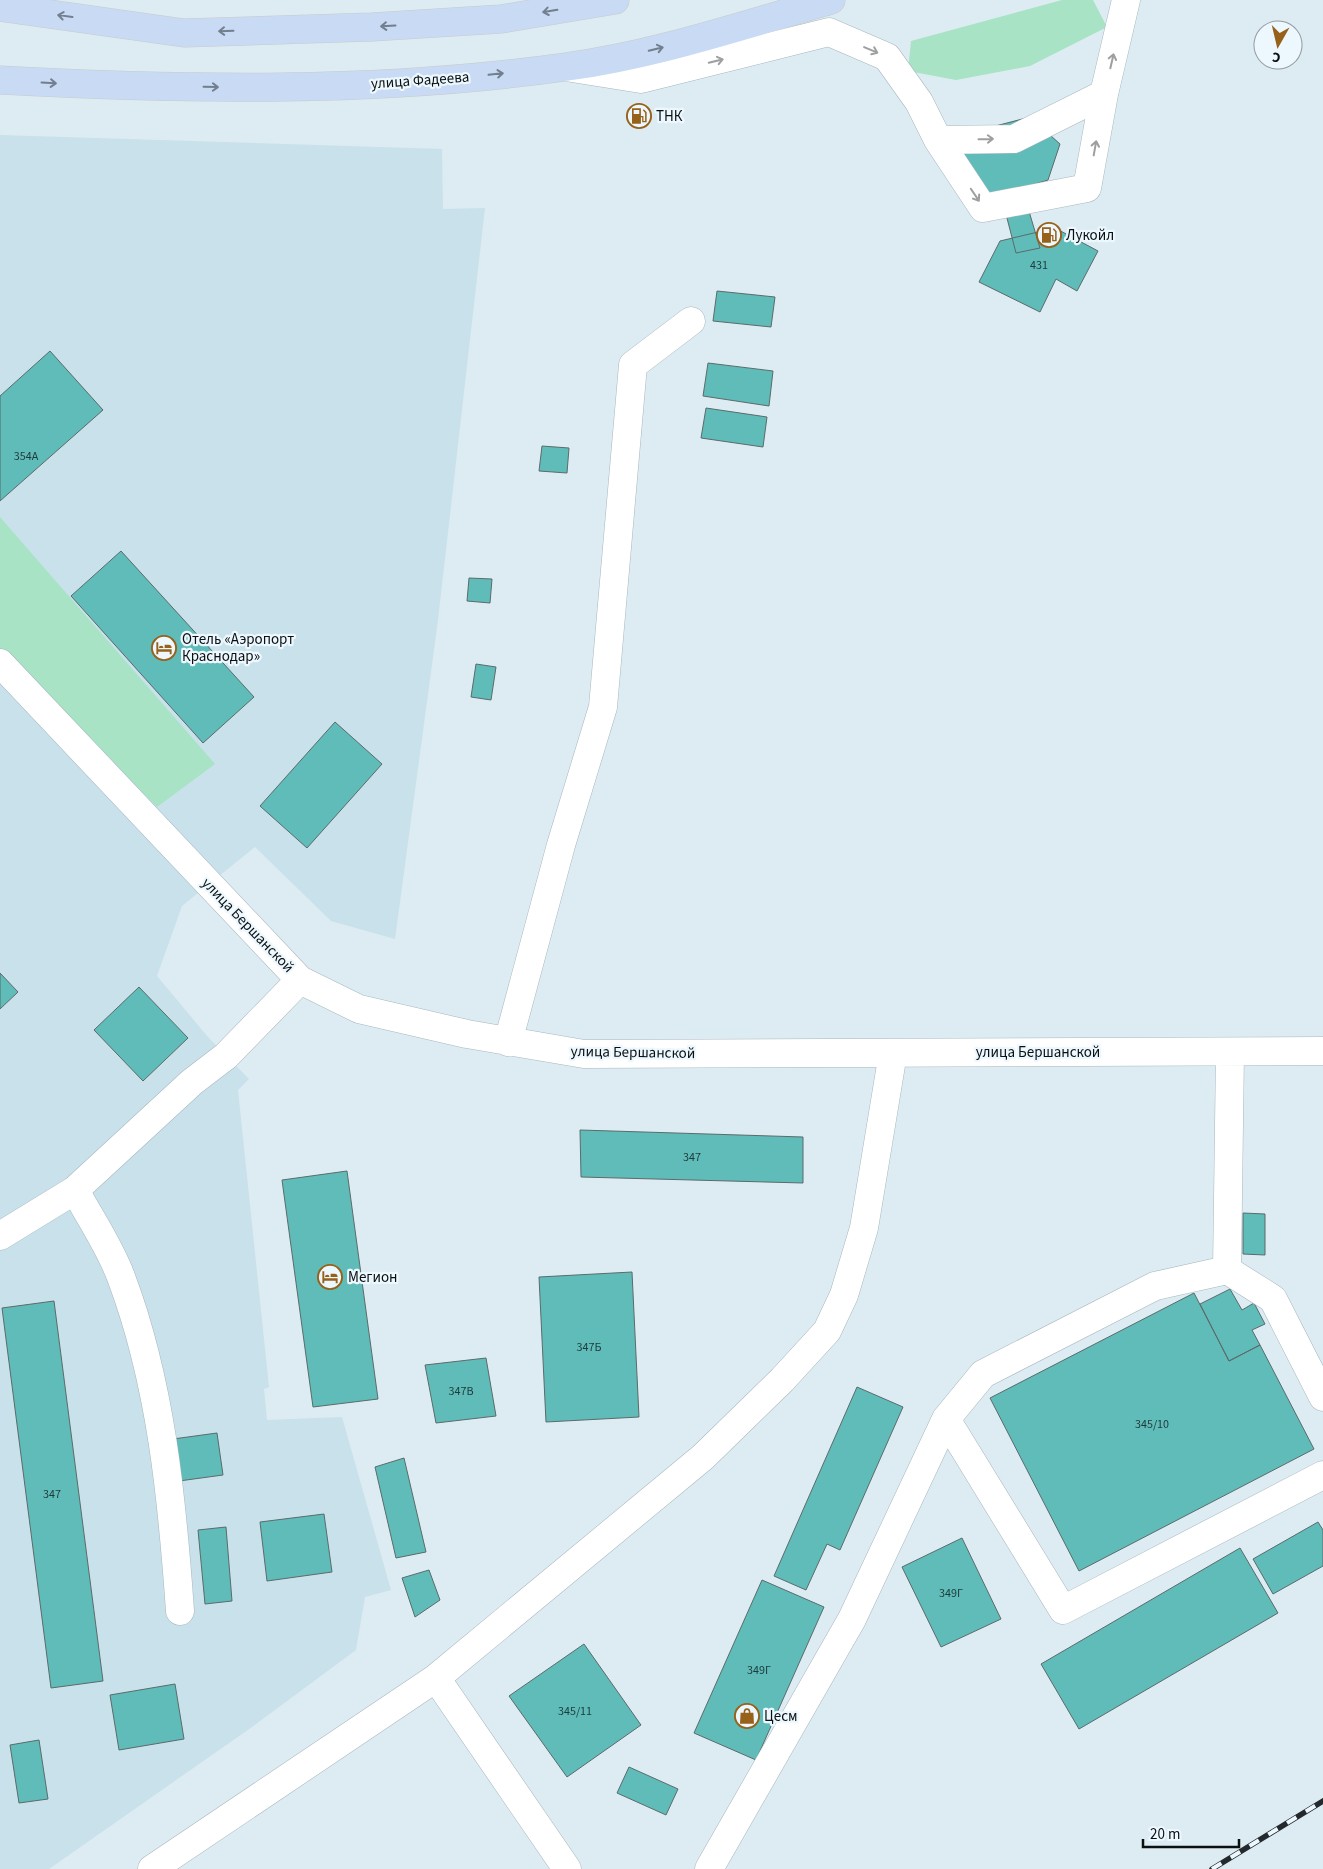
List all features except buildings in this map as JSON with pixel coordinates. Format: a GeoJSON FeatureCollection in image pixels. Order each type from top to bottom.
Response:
{"type":"FeatureCollection","features":[{"type":"Feature","properties":{"kind":"main road"},"geometry":{"type":"LineString","coordinates":[[0,7],[184,33],[372,27],[502,19],[615,0]]}},
{"type":"Feature","properties":{"kind":"main road","name":"улица Фадеева"},"geometry":{"type":"LineString","coordinates":[[0,80],[294,89],[436,80],[566,67],[656,49],[831,0]]}},
{"type":"Feature","properties":{"kind":"street"},"geometry":{"type":"LineString","coordinates":[[566,67],[641,79],[829,32],[887,56],[919,102],[938,140],[983,208],[1088,188],[1104,94],[1126,0]]}},
{"type":"Feature","properties":{"kind":"street"},"geometry":{"type":"LineString","coordinates":[[938,140],[1014,139],[1104,94]]}},
{"type":"Feature","properties":{"kind":"street"},"geometry":{"type":"LineString","coordinates":[[508,1042],[561,845],[602,707],[633,365],[691,321]]}},
{"type":"Feature","properties":{"kind":"street","name":"улица Бершанской"},"geometry":{"type":"LineString","coordinates":[[0,664],[300,980],[359,1009],[508,1042],[584,1054],[1323,1051]]}},
{"type":"Feature","properties":{"kind":"street"},"geometry":{"type":"LineString","coordinates":[[0,1236],[75,1190],[192,1082],[226,1056],[300,980]]}},
{"type":"Feature","properties":{"kind":"street"},"geometry":{"type":"LineString","coordinates":[[1227,1270],[1230,1052]]}},
{"type":"Feature","properties":{"kind":"street"},"geometry":{"type":"LineString","coordinates":[[152,1869],[436,1678],[702,1457],[782,1380],[827,1331],[844,1295],[864,1228],[892,1053]]}},
{"type":"Feature","properties":{"kind":"street"},"geometry":{"type":"LineString","coordinates":[[75,1190],[121,1275],[144,1345],[164,1448],[180,1611]]}},
{"type":"Feature","properties":{"kind":"street"},"geometry":{"type":"LineString","coordinates":[[709,1869],[852,1619],[946,1419],[983,1374],[1155,1286],[1227,1270],[1273,1299],[1323,1398]]}},
{"type":"Feature","properties":{"kind":"street"},"geometry":{"type":"LineString","coordinates":[[946,1419],[1063,1610],[1323,1475]]}},
{"type":"Feature","properties":{"kind":"street"},"geometry":{"type":"LineString","coordinates":[[436,1678],[567,1869]]}},
{"type":"Feature","properties":{"kind":"shaded area"},"geometry":{"type":"Polygon","coordinates":[[[0,135],[442,149],[443,209],[485,208],[438,620],[395,939],[331,921],[255,847],[182,906],[157,976],[208,1037],[249,1079],[238,1090],[269,1387],[264,1389],[267,1420],[342,1417],[391,1590],[365,1597],[356,1650],[252,1727],[49,1869],[0,1869],[0,135]]]}},
{"type":"Feature","properties":{"kind":"green space"},"geometry":{"type":"Polygon","coordinates":[[[1062,0],[1093,0],[1107,27],[1030,66],[956,80],[908,71],[911,41],[1062,0]]]}},
{"type":"Feature","properties":{"kind":"green space"},"geometry":{"type":"Polygon","coordinates":[[[0,517],[215,764],[157,807],[0,650],[0,517]]]}},
{"type":"Feature","properties":{"kind":"railway"},"geometry":{"type":"LineString","coordinates":[[1212,1869],[1323,1801]]}},
{"type":"Feature","properties":{"kind":"place","name":"ТНК"},"geometry":{"type":"Point","coordinates":[639,116]}},
{"type":"Feature","properties":{"kind":"place","name":"Лукойл"},"geometry":{"type":"Point","coordinates":[1049,235]}},
{"type":"Feature","properties":{"kind":"place","name":"Отель «Аэропорт Краснодар»"},"geometry":{"type":"Point","coordinates":[164,648]}},
{"type":"Feature","properties":{"kind":"place","name":"Мегион"},"geometry":{"type":"Point","coordinates":[330,1277]}},
{"type":"Feature","properties":{"kind":"place","name":"Цесм"},"geometry":{"type":"Point","coordinates":[747,1716]}}]}
